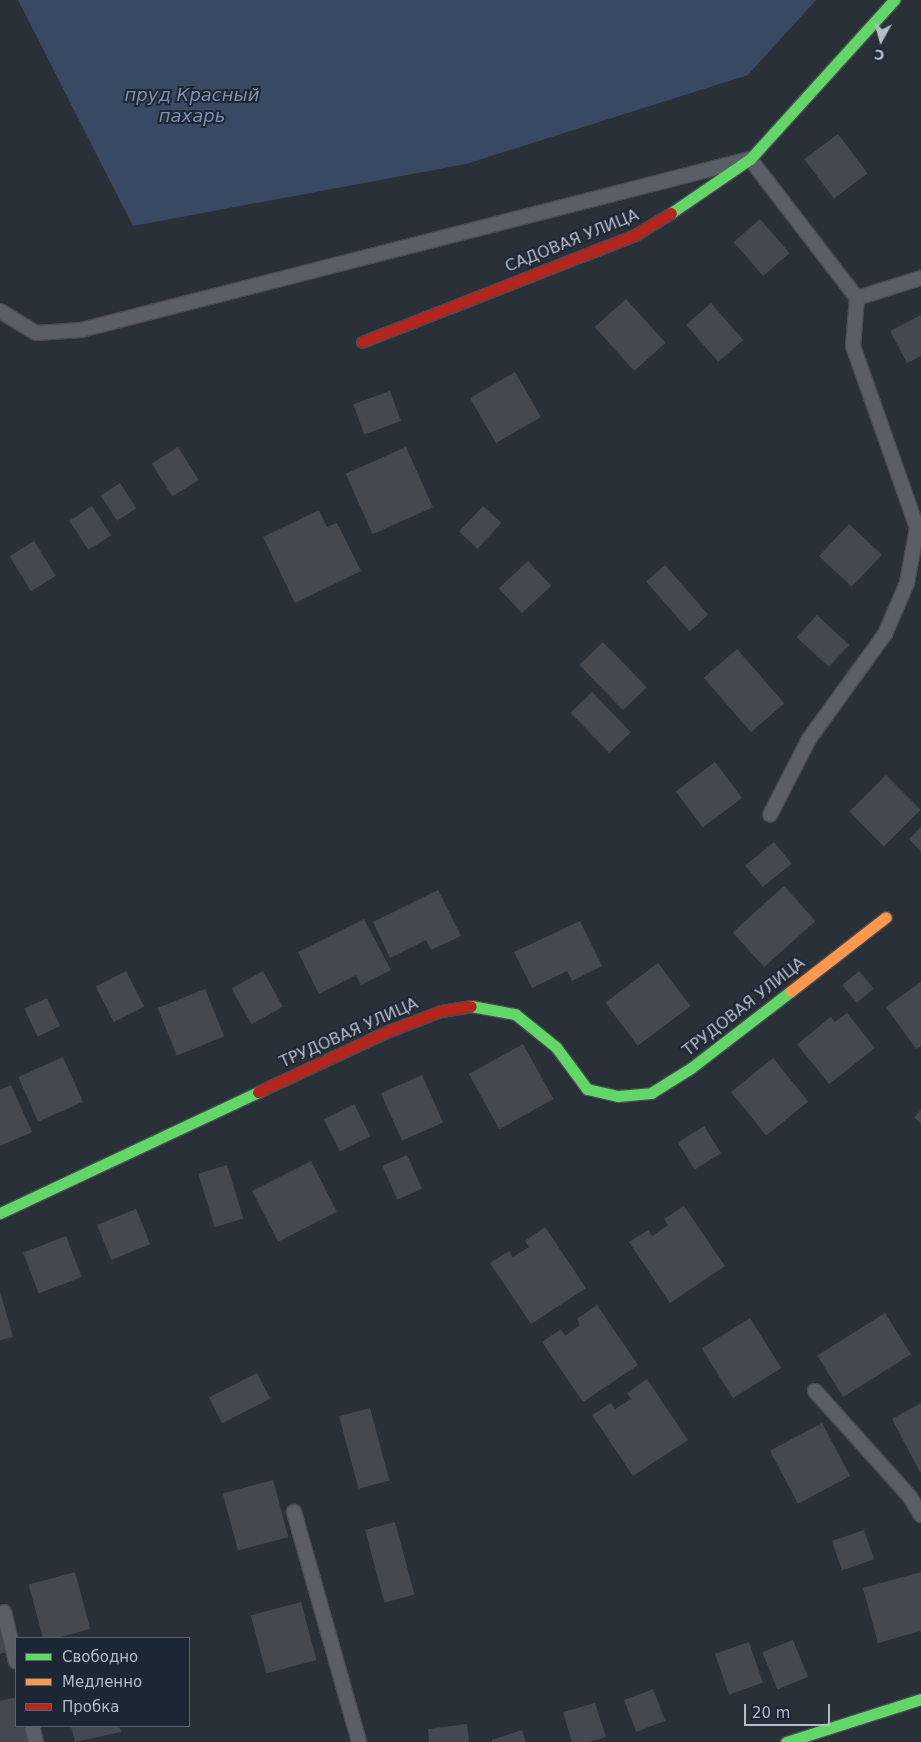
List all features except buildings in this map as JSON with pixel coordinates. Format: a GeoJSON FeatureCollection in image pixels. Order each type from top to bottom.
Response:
{"type":"FeatureCollection","features":[{"type":"Feature","properties":{"kind":"street","name":"САДОВАЯ УЛИЦА"},"geometry":{"type":"LineString","coordinates":[[362,342],[636,235],[750,159],[894,0]]}},
{"type":"Feature","properties":{"kind":"street","name":"ТРУДОВАЯ УЛИЦА"},"geometry":{"type":"LineString","coordinates":[[0,1213],[386,1032],[441,1011],[476,1005],[515,1014],[556,1047],[587,1089],[618,1096],[651,1093],[691,1068],[886,917]]}},
{"type":"Feature","properties":{"kind":"street"},"geometry":{"type":"LineString","coordinates":[[786,1742],[921,1699]]}},
{"type":"Feature","properties":{"kind":"lane"},"geometry":{"type":"LineString","coordinates":[[0,311],[36,333],[81,330],[750,159],[857,298],[853,346],[917,528],[907,583],[885,634],[809,739],[770,815]]}},
{"type":"Feature","properties":{"kind":"lane"},"geometry":{"type":"LineString","coordinates":[[857,298],[921,278]]}},
{"type":"Feature","properties":{"kind":"lane"},"geometry":{"type":"LineString","coordinates":[[815,1391],[910,1497],[921,1515]]}},
{"type":"Feature","properties":{"kind":"lane"},"geometry":{"type":"LineString","coordinates":[[294,1512],[360,1742]]}},
{"type":"Feature","properties":{"kind":"lane"},"geometry":{"type":"LineString","coordinates":[[4,1612],[15,1658]]}},
{"type":"Feature","properties":{"kind":"lane"},"geometry":{"type":"LineString","coordinates":[[32,1727],[36,1742]]}},
{"type":"Feature","properties":{"kind":"water","name":"пруд Красный пахарь"},"geometry":{"type":"Polygon","coordinates":[[[18,0],[816,0],[748,75],[466,164],[133,226],[18,0]]]}},
{"type":"Feature","properties":{"kind":"traffic: fast"},"geometry":{"type":"LineString","coordinates":[[671,213],[750,159],[894,0]]}},
{"type":"Feature","properties":{"kind":"traffic: fast"},"geometry":{"type":"LineString","coordinates":[[471,1006],[515,1014],[556,1047],[587,1089],[618,1096],[651,1093],[691,1068],[791,991]]}},
{"type":"Feature","properties":{"kind":"traffic: fast"},"geometry":{"type":"LineString","coordinates":[[0,1213],[258,1092]]}},
{"type":"Feature","properties":{"kind":"traffic: fast"},"geometry":{"type":"LineString","coordinates":[[786,1742],[921,1699]]}},
{"type":"Feature","properties":{"kind":"traffic: slow"},"geometry":{"type":"LineString","coordinates":[[791,991],[886,917]]}},
{"type":"Feature","properties":{"kind":"traffic: jam"},"geometry":{"type":"LineString","coordinates":[[362,342],[635,235],[671,213]]}},
{"type":"Feature","properties":{"kind":"traffic: jam"},"geometry":{"type":"LineString","coordinates":[[258,1092],[386,1032],[441,1011],[471,1006]]}}]}
